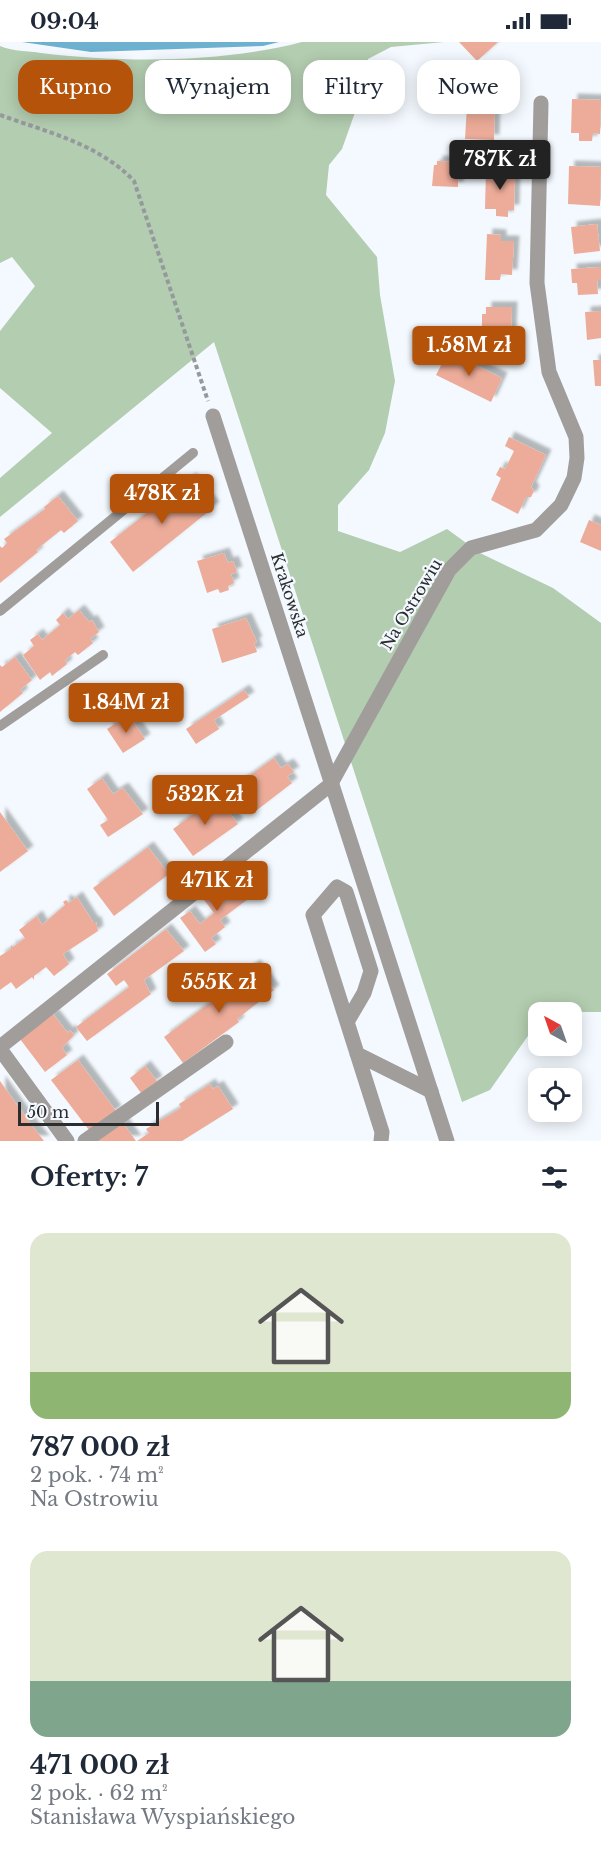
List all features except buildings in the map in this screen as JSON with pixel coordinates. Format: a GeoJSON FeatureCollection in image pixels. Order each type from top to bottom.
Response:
{"type":"FeatureCollection","features":[{"type":"Feature","properties":{"kind":"street","name":"Na Ostrowiu"},"geometry":{"type":"LineString","coordinates":[[330,785],[449,570],[471,548],[536,530],[561,505],[574,478],[577,458],[576,437],[549,372],[537,283],[541,103]]}},
{"type":"Feature","properties":{"kind":"street","name":"Krakowska"},"geometry":{"type":"LineString","coordinates":[[213,416],[330,785],[447,1141]]}},
{"type":"Feature","properties":{"kind":"street"},"geometry":{"type":"LineString","coordinates":[[67,1141],[0,1048],[330,785]]}},
{"type":"Feature","properties":{"kind":"street"},"geometry":{"type":"LineString","coordinates":[[347,1022],[364,993],[371,971],[346,892],[336,887],[314,915],[347,1022],[357,1054],[382,1132],[381,1141]]}},
{"type":"Feature","properties":{"kind":"street"},"geometry":{"type":"LineString","coordinates":[[85,1141],[226,1042]]}},
{"type":"Feature","properties":{"kind":"street"},"geometry":{"type":"LineString","coordinates":[[357,1054],[431,1091]]}},
{"type":"Feature","properties":{"kind":"lane"},"geometry":{"type":"LineString","coordinates":[[0,610],[193,453]]}},
{"type":"Feature","properties":{"kind":"lane"},"geometry":{"type":"LineString","coordinates":[[0,726],[103,655]]}},
{"type":"Feature","properties":{"kind":"path"},"geometry":{"type":"LineString","coordinates":[[0,115],[81,144],[117,163],[134,181],[213,416]]}},
{"type":"Feature","properties":{"kind":"green space"},"geometry":{"type":"Polygon","coordinates":[[[302,42],[444,42],[391,47],[368,60],[303,60],[303,114],[354,114],[342,149],[329,165],[326,195],[377,257],[380,295],[395,381],[385,433],[369,470],[338,505],[338,531],[400,552],[447,529],[480,553],[553,588],[601,623],[601,1012],[582,1012],[582,1002],[528,1002],[528,1036],[490,1090],[462,1102],[214,342],[0,517],[0,478],[52,433],[0,388],[0,331],[35,286],[12,257],[0,263],[0,46],[15,50],[72,56],[139,59],[206,57],[271,49],[302,42]]]}},
{"type":"Feature","properties":{"kind":"water"},"geometry":{"type":"Polygon","coordinates":[[[22,42],[279,42],[263,46],[91,52],[22,42]]]}}]}
